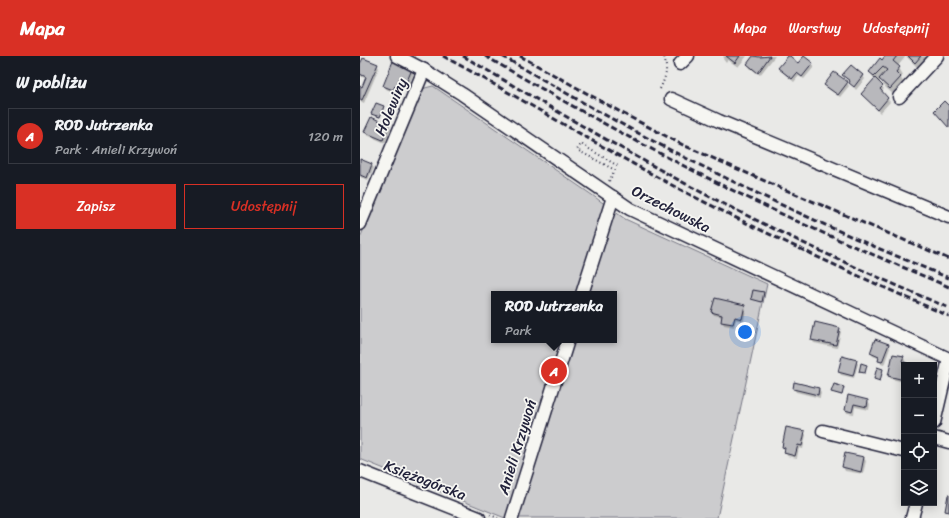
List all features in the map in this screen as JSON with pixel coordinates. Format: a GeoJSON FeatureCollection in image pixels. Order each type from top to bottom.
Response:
{"type":"FeatureCollection","features":[{"type":"Feature","properties":{"kind":"street","name":"Orzechowska"},"geometry":{"type":"LineString","coordinates":[[397,56],[424,70],[462,94],[630,209],[949,359]]}},
{"type":"Feature","properties":{"kind":"street"},"geometry":{"type":"LineString","coordinates":[[898,97],[937,56]]}},
{"type":"Feature","properties":{"kind":"street","name":"Holewiny"},"geometry":{"type":"LineString","coordinates":[[360,224],[424,70]]}},
{"type":"Feature","properties":{"kind":"street"},"geometry":{"type":"LineString","coordinates":[[671,99],[719,121],[949,217]]}},
{"type":"Feature","properties":{"kind":"street"},"geometry":{"type":"LineString","coordinates":[[583,291],[608,194]]}},
{"type":"Feature","properties":{"kind":"street","name":"Anieli Krzywoń"},"geometry":{"type":"LineString","coordinates":[[512,518],[567,343]]}},
{"type":"Feature","properties":{"kind":"street"},"geometry":{"type":"LineString","coordinates":[[937,410],[949,359]]}},
{"type":"Feature","properties":{"kind":"street"},"geometry":{"type":"LineString","coordinates":[[823,431],[901,451]]}},
{"type":"Feature","properties":{"kind":"street"},"geometry":{"type":"LineString","coordinates":[[937,439],[949,442]]}},
{"type":"Feature","properties":{"kind":"street","name":"Księżogórska"},"geometry":{"type":"LineString","coordinates":[[360,472],[479,518]]}},
{"type":"Feature","properties":{"kind":"street"},"geometry":{"type":"LineString","coordinates":[[912,518],[915,506]]}},
{"type":"Feature","properties":{"kind":"path"},"geometry":{"type":"LineString","coordinates":[[660,89],[667,75],[667,66],[664,56]]}},
{"type":"Feature","properties":{"kind":"path"},"geometry":{"type":"LineString","coordinates":[[608,194],[615,170],[577,150],[580,144],[618,166]]}},
{"type":"Feature","properties":{"kind":"path"},"geometry":{"type":"LineString","coordinates":[[494,517],[498,518]]}},
{"type":"Feature","properties":{"kind":"shaded area"},"geometry":{"type":"Polygon","coordinates":[[[433,86],[625,219],[767,284],[717,518],[505,518],[360,459],[360,238],[420,92],[425,88],[433,86]]]}},
{"type":"Feature","properties":{"kind":"building"},"geometry":{"type":"Polygon","coordinates":[[[726,56],[740,56],[735,63],[726,56]]]}},
{"type":"Feature","properties":{"kind":"building"},"geometry":{"type":"Polygon","coordinates":[[[753,56],[770,56],[758,73],[747,64],[753,56]]]}},
{"type":"Feature","properties":{"kind":"building"},"geometry":{"type":"Polygon","coordinates":[[[788,56],[798,63],[804,56],[813,63],[802,77],[797,73],[792,79],[778,68],[788,56]]]}},
{"type":"Feature","properties":{"kind":"building"},"geometry":{"type":"Polygon","coordinates":[[[885,56],[897,56],[893,61],[900,67],[896,72],[901,77],[890,89],[879,79],[887,70],[883,67],[874,76],[869,72],[880,58],[882,60],[885,56]]]}},
{"type":"Feature","properties":{"kind":"building"},"geometry":{"type":"Polygon","coordinates":[[[908,56],[921,56],[915,63],[908,56]]]}},
{"type":"Feature","properties":{"kind":"building"},"geometry":{"type":"Polygon","coordinates":[[[363,58],[378,64],[362,100],[360,99],[360,86],[362,87],[366,77],[360,74],[360,64],[363,58]]]}},
{"type":"Feature","properties":{"kind":"building"},"geometry":{"type":"Polygon","coordinates":[[[393,61],[412,69],[405,86],[399,84],[398,87],[395,86],[393,90],[383,86],[393,61]]]}},
{"type":"Feature","properties":{"kind":"building"},"geometry":{"type":"Polygon","coordinates":[[[851,65],[863,75],[854,87],[849,83],[850,81],[842,75],[851,65]]]}},
{"type":"Feature","properties":{"kind":"building"},"geometry":{"type":"Polygon","coordinates":[[[834,72],[848,82],[838,95],[824,85],[834,72]]]}},
{"type":"Feature","properties":{"kind":"building"},"geometry":{"type":"Polygon","coordinates":[[[875,78],[883,86],[880,89],[888,98],[878,110],[861,94],[875,78]]]}},
{"type":"Feature","properties":{"kind":"building"},"geometry":{"type":"Polygon","coordinates":[[[944,101],[949,106],[949,128],[934,111],[944,101]]]}},
{"type":"Feature","properties":{"kind":"building"},"geometry":{"type":"Polygon","coordinates":[[[376,103],[384,106],[380,117],[371,114],[376,103]]]}},
{"type":"Feature","properties":{"kind":"building"},"geometry":{"type":"Polygon","coordinates":[[[371,117],[389,125],[383,140],[364,132],[371,117]]]}},
{"type":"Feature","properties":{"kind":"building"},"geometry":{"type":"Polygon","coordinates":[[[360,159],[372,164],[367,178],[360,175],[360,159]]]}},
{"type":"Feature","properties":{"kind":"building"},"geometry":{"type":"Polygon","coordinates":[[[753,290],[764,292],[762,302],[751,299],[753,290]]]}},
{"type":"Feature","properties":{"kind":"building"},"geometry":{"type":"Polygon","coordinates":[[[715,298],[745,305],[742,319],[735,317],[733,324],[721,322],[722,315],[711,312],[715,298]]]}},
{"type":"Feature","properties":{"kind":"building"},"geometry":{"type":"Polygon","coordinates":[[[815,322],[840,328],[836,345],[811,340],[815,322]]]}},
{"type":"Feature","properties":{"kind":"building"},"geometry":{"type":"Polygon","coordinates":[[[875,339],[889,344],[882,362],[878,361],[879,357],[870,353],[875,339]]]}},
{"type":"Feature","properties":{"kind":"building"},"geometry":{"type":"Polygon","coordinates":[[[893,354],[904,356],[902,361],[904,362],[901,362],[901,379],[888,376],[893,354]]]}},
{"type":"Feature","properties":{"kind":"building"},"geometry":{"type":"Polygon","coordinates":[[[842,356],[857,360],[853,376],[838,372],[842,356]]]}},
{"type":"Feature","properties":{"kind":"building"},"geometry":{"type":"Polygon","coordinates":[[[861,363],[867,365],[865,373],[859,372],[861,363]]]}},
{"type":"Feature","properties":{"kind":"building"},"geometry":{"type":"Polygon","coordinates":[[[877,367],[883,369],[880,381],[874,379],[877,367]]]}},
{"type":"Feature","properties":{"kind":"building"},"geometry":{"type":"Polygon","coordinates":[[[794,382],[819,388],[818,395],[793,389],[794,382]]]}},
{"type":"Feature","properties":{"kind":"building"},"geometry":{"type":"Polygon","coordinates":[[[834,384],[844,387],[842,395],[831,392],[834,384]]]}},
{"type":"Feature","properties":{"kind":"building"},"geometry":{"type":"Polygon","coordinates":[[[848,395],[868,400],[867,407],[854,404],[852,412],[845,410],[848,395]]]}},
{"type":"Feature","properties":{"kind":"building"},"geometry":{"type":"Polygon","coordinates":[[[786,427],[805,431],[802,446],[798,445],[795,456],[784,453],[785,448],[782,447],[786,427]]]}},
{"type":"Feature","properties":{"kind":"building"},"geometry":{"type":"Polygon","coordinates":[[[845,453],[864,457],[861,472],[842,467],[845,453]]]}},
{"type":"Feature","properties":{"kind":"building"},"geometry":{"type":"Polygon","coordinates":[[[949,495],[949,512],[945,511],[949,495]]]}},
{"type":"Feature","properties":{"kind":"railway"},"geometry":{"type":"LineString","coordinates":[[443,56],[683,191],[815,256],[949,316]]}},
{"type":"Feature","properties":{"kind":"railway"},"geometry":{"type":"LineString","coordinates":[[463,56],[610,142],[699,191],[823,252],[949,308]]}},
{"type":"Feature","properties":{"kind":"railway"},"geometry":{"type":"LineString","coordinates":[[485,56],[622,134],[728,188],[809,227],[949,287]]}},
{"type":"Feature","properties":{"kind":"railway"},"geometry":{"type":"LineString","coordinates":[[502,56],[632,130],[685,158],[829,227],[949,278]]}},
{"type":"Feature","properties":{"kind":"railway"},"geometry":{"type":"LineString","coordinates":[[520,56],[683,145],[949,259]]}},
{"type":"Feature","properties":{"kind":"place","name":"ROD Jutrzenka"},"geometry":{"type":"Point","coordinates":[554,371]}}]}
